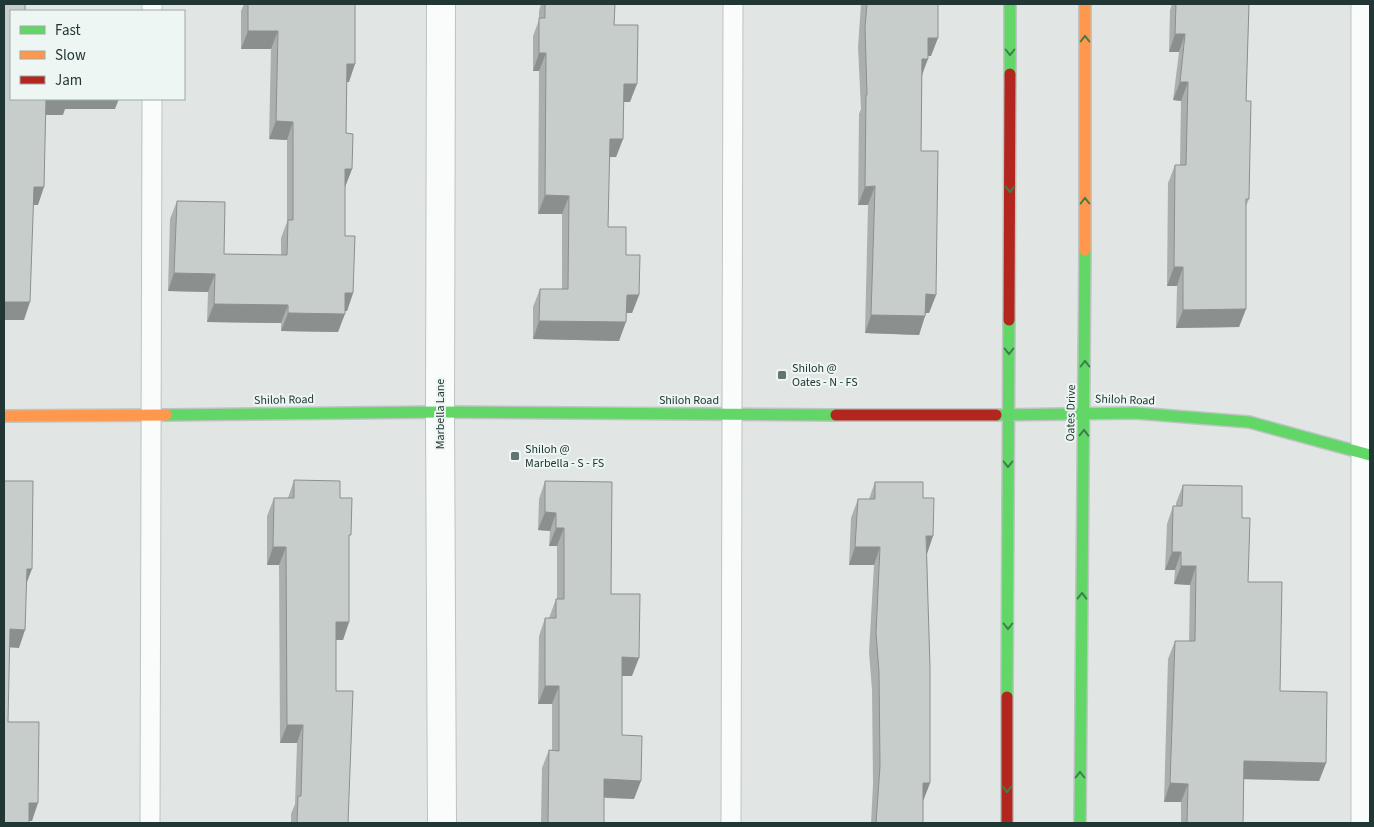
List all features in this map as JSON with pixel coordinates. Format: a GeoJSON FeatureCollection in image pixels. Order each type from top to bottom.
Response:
{"type":"FeatureCollection","features":[{"type":"Feature","properties":{"kind":"main road"},"geometry":{"type":"LineString","coordinates":[[1007,823],[1010,4]]}},
{"type":"Feature","properties":{"kind":"main road","name":"Oates Drive"},"geometry":{"type":"LineString","coordinates":[[1080,823],[1085,412],[1086,4]]}},
{"type":"Feature","properties":{"kind":"main road","name":"Shiloh Road"},"geometry":{"type":"LineString","coordinates":[[4,416],[440,412],[949,416],[1085,412],[1135,413],[1250,422],[1365,454]]}},
{"type":"Feature","properties":{"kind":"street","name":"Marbella Lane"},"geometry":{"type":"LineString","coordinates":[[441,4],[442,823]]}},
{"type":"Feature","properties":{"kind":"lane"},"geometry":{"type":"LineString","coordinates":[[731,823],[734,414],[733,4]]}},
{"type":"Feature","properties":{"kind":"lane"},"geometry":{"type":"LineString","coordinates":[[1361,4],[1365,454],[1361,823]]}},
{"type":"Feature","properties":{"kind":"lane"},"geometry":{"type":"LineString","coordinates":[[150,823],[152,100]]}},
{"type":"Feature","properties":{"kind":"building"},"geometry":{"type":"Polygon","coordinates":[[[4,4],[25,4],[25,10],[10,10],[10,100],[46,100],[44,187],[34,187],[30,302],[4,302],[4,4]]]}},
{"type":"Feature","properties":{"kind":"building"},"geometry":{"type":"Polygon","coordinates":[[[248,4],[355,4],[355,64],[347,64],[346,133],[353,134],[352,169],[345,169],[345,236],[355,236],[353,293],[345,293],[345,314],[288,313],[288,305],[214,304],[215,274],[174,273],[177,201],[225,202],[224,254],[287,255],[288,220],[293,220],[293,122],[276,121],[278,31],[248,31],[248,4]]]}},
{"type":"Feature","properties":{"kind":"building"},"geometry":{"type":"Polygon","coordinates":[[[545,4],[615,4],[614,25],[638,25],[637,84],[624,84],[623,139],[610,139],[608,227],[626,227],[626,255],[640,255],[639,295],[627,295],[626,322],[539,321],[540,289],[568,289],[569,196],[545,195],[546,53],[539,53],[539,18],[545,18],[545,4]]]}},
{"type":"Feature","properties":{"kind":"building"},"geometry":{"type":"Polygon","coordinates":[[[867,4],[938,4],[938,38],[928,38],[928,59],[922,59],[921,151],[938,151],[936,295],[926,294],[925,316],[871,315],[875,186],[865,187],[867,95],[865,28],[867,4]]]}},
{"type":"Feature","properties":{"kind":"building"},"geometry":{"type":"Polygon","coordinates":[[[1176,4],[1249,4],[1246,101],[1251,101],[1249,199],[1246,199],[1246,309],[1183,310],[1183,267],[1174,267],[1175,165],[1186,165],[1188,82],[1180,82],[1185,34],[1175,34],[1176,4]]]}},
{"type":"Feature","properties":{"kind":"building"},"geometry":{"type":"Polygon","coordinates":[[[294,480],[340,481],[340,498],[352,498],[351,535],[349,535],[349,622],[336,622],[336,691],[353,691],[348,823],[297,823],[298,796],[301,796],[303,725],[287,725],[286,547],[273,547],[274,498],[294,498],[294,480]]]}},
{"type":"Feature","properties":{"kind":"building"},"geometry":{"type":"Polygon","coordinates":[[[4,481],[33,481],[32,569],[27,569],[25,630],[10,629],[8,722],[39,722],[38,803],[29,803],[29,823],[4,823],[4,481]]]}},
{"type":"Feature","properties":{"kind":"building"},"geometry":{"type":"Polygon","coordinates":[[[545,481],[612,482],[611,594],[640,594],[639,658],[622,657],[622,735],[642,736],[641,781],[604,779],[604,823],[548,823],[549,750],[559,751],[559,686],[545,686],[545,618],[556,618],[556,599],[564,599],[564,528],[556,528],[556,513],[545,512],[545,481]]]}},
{"type":"Feature","properties":{"kind":"building"},"geometry":{"type":"Polygon","coordinates":[[[875,482],[923,482],[923,498],[934,498],[933,536],[926,536],[930,667],[930,783],[923,783],[923,823],[876,823],[880,766],[879,672],[876,633],[880,547],[855,547],[858,499],[875,499],[875,482]]]}},
{"type":"Feature","properties":{"kind":"building"},"geometry":{"type":"Polygon","coordinates":[[[1183,485],[1242,486],[1242,518],[1250,518],[1248,582],[1282,582],[1280,691],[1327,692],[1326,763],[1244,761],[1243,823],[1187,823],[1188,784],[1170,783],[1175,641],[1195,641],[1196,566],[1181,566],[1181,552],[1172,552],[1173,506],[1182,506],[1183,485]]]}},
{"type":"Feature","properties":{"kind":"traffic: fast"},"geometry":{"type":"LineString","coordinates":[[1010,4],[1010,74]]}},
{"type":"Feature","properties":{"kind":"traffic: fast"},"geometry":{"type":"LineString","coordinates":[[1080,823],[1085,250]]}},
{"type":"Feature","properties":{"kind":"traffic: fast"},"geometry":{"type":"LineString","coordinates":[[1007,697],[1009,320]]}},
{"type":"Feature","properties":{"kind":"traffic: fast"},"geometry":{"type":"LineString","coordinates":[[166,415],[440,412],[836,415]]}},
{"type":"Feature","properties":{"kind":"traffic: fast"},"geometry":{"type":"LineString","coordinates":[[996,415],[1135,413],[1249,422],[1370,455]]}},
{"type":"Feature","properties":{"kind":"traffic: slow"},"geometry":{"type":"LineString","coordinates":[[1085,4],[1085,250]]}},
{"type":"Feature","properties":{"kind":"traffic: slow"},"geometry":{"type":"LineString","coordinates":[[4,416],[166,415]]}},
{"type":"Feature","properties":{"kind":"traffic: jam"},"geometry":{"type":"LineString","coordinates":[[1009,320],[1010,74]]}},
{"type":"Feature","properties":{"kind":"traffic: jam"},"geometry":{"type":"LineString","coordinates":[[836,415],[996,415]]}},
{"type":"Feature","properties":{"kind":"traffic: jam"},"geometry":{"type":"LineString","coordinates":[[1007,697],[1007,823]]}},
{"type":"Feature","properties":{"kind":"place","name":"Shiloh @ Oates - N - FS"},"geometry":{"type":"Point","coordinates":[782,375]}},
{"type":"Feature","properties":{"kind":"place","name":"Shiloh @ Marbella - S - FS"},"geometry":{"type":"Point","coordinates":[515,456]}}]}
